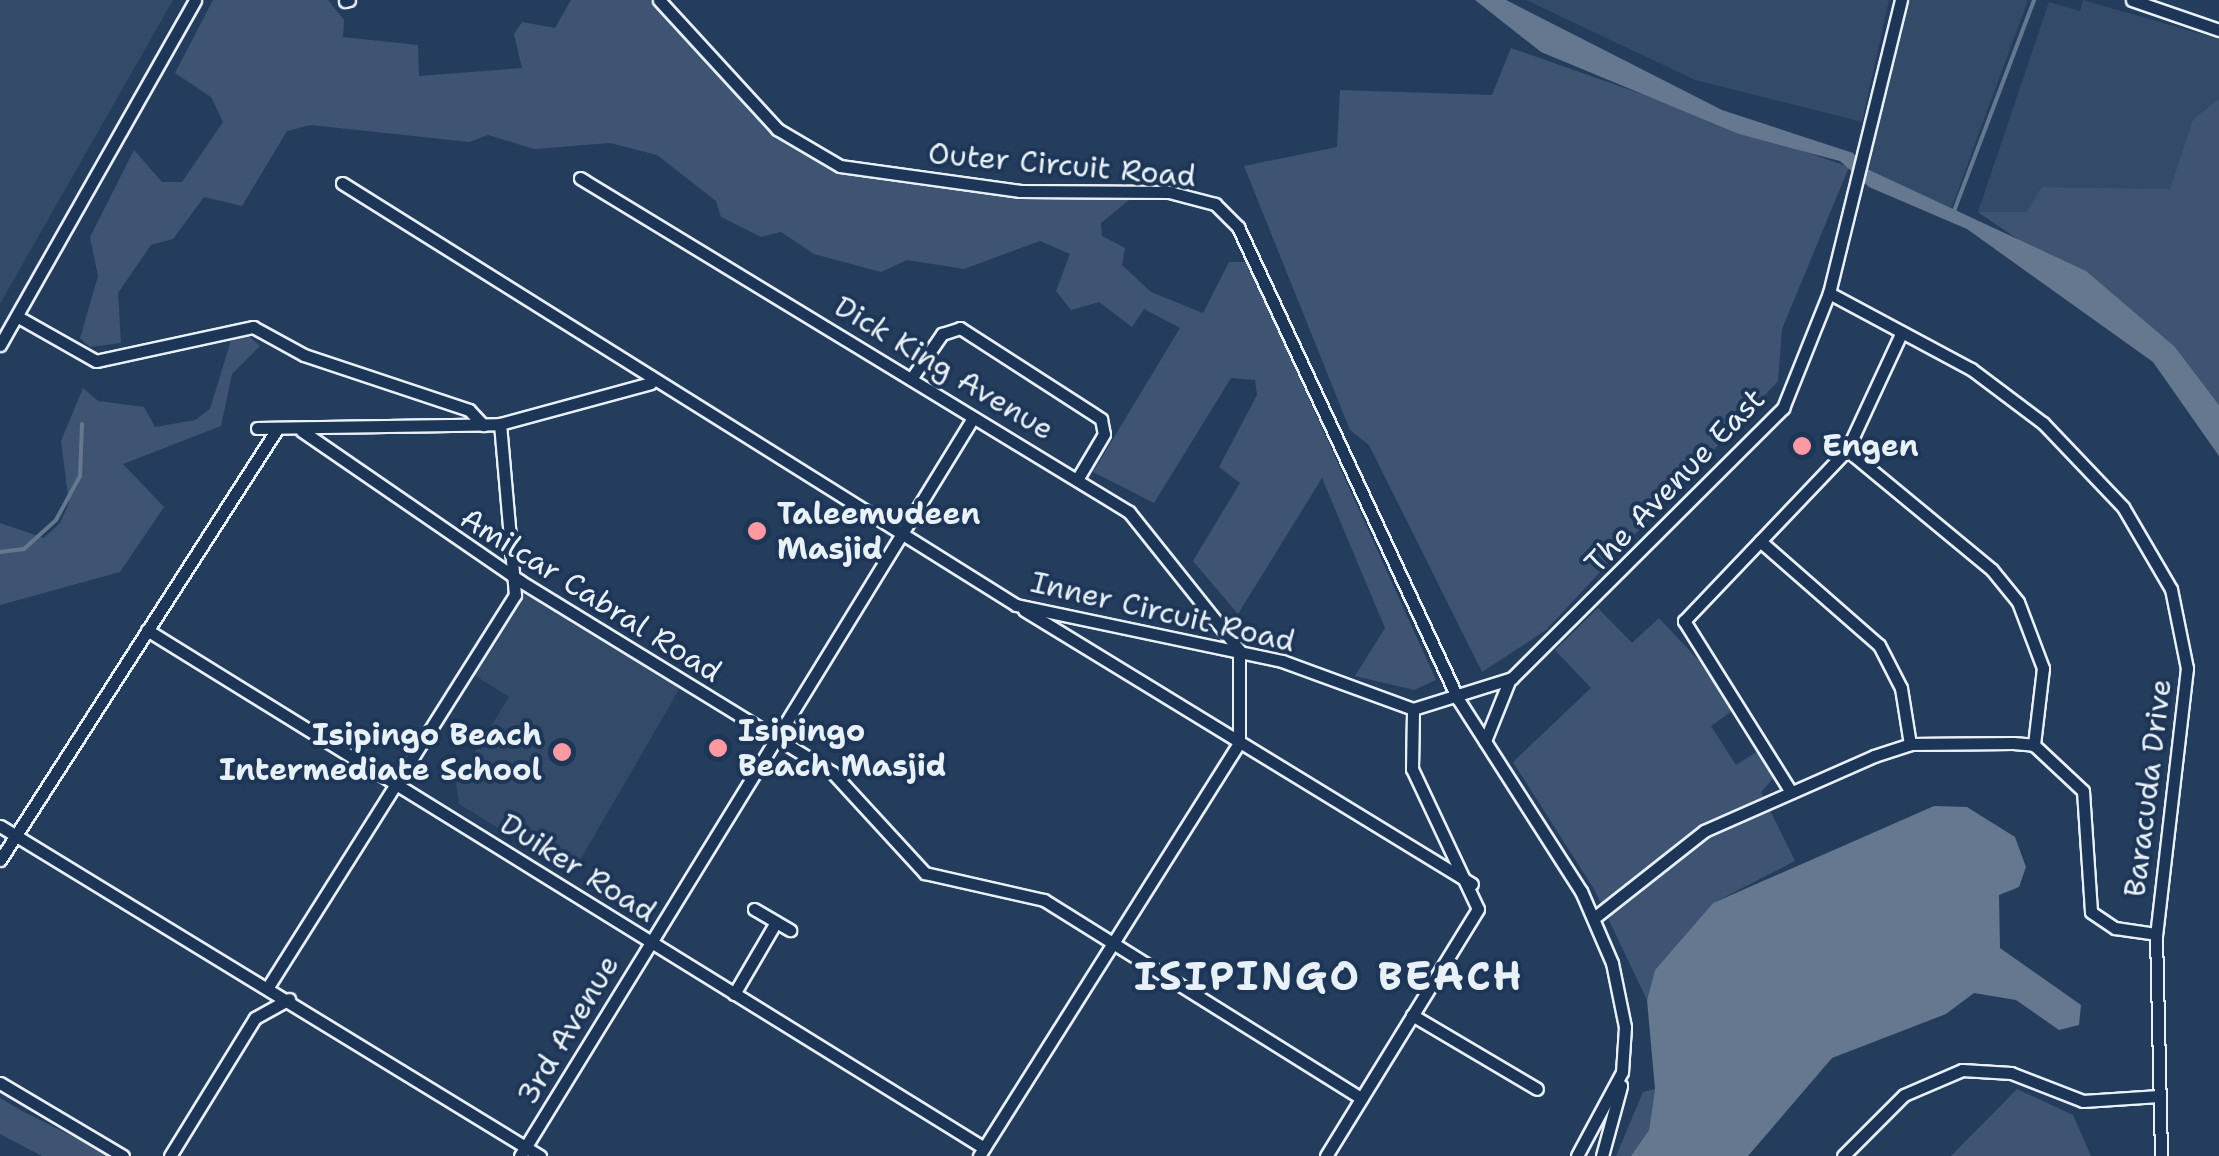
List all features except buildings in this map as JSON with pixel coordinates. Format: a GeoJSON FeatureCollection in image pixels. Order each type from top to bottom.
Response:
{"type":"FeatureCollection","features":[{"type":"Feature","properties":{"kind":"street"},"geometry":{"type":"LineString","coordinates":[[0,345],[20,318],[195,0]]}},
{"type":"Feature","properties":{"kind":"street","name":"Outer Circuit Road"},"geometry":{"type":"LineString","coordinates":[[659,0],[777,129],[840,166],[1020,191],[1169,192],[1226,212],[1458,699],[1594,918],[1622,999],[1620,1116],[1602,1156]]}},
{"type":"Feature","properties":{"kind":"street","name":"The Avenue East"},"geometry":{"type":"LineString","coordinates":[[1458,699],[1512,678],[1783,408],[1830,293],[1901,0]]}},
{"type":"Feature","properties":{"kind":"street"},"geometry":{"type":"LineString","coordinates":[[2132,0],[2219,30]]}},
{"type":"Feature","properties":{"kind":"street","name":"Dick King Avenue"},"geometry":{"type":"LineString","coordinates":[[580,178],[1078,478],[1145,525],[1239,650]]}},
{"type":"Feature","properties":{"kind":"street","name":"Inner Circuit Road"},"geometry":{"type":"LineString","coordinates":[[342,183],[651,383],[1016,605],[1239,650],[1413,709]]}},
{"type":"Feature","properties":{"kind":"street","name":"Baracuda Drive"},"geometry":{"type":"LineString","coordinates":[[1830,293],[1900,336],[2000,388],[2055,434],[2123,507],[2171,590],[2187,668],[2156,934],[2162,1156]]}},
{"type":"Feature","properties":{"kind":"street"},"geometry":{"type":"LineString","coordinates":[[20,318],[96,362],[253,327],[304,355],[469,410],[483,425]]}},
{"type":"Feature","properties":{"kind":"street"},"geometry":{"type":"LineString","coordinates":[[911,379],[942,334],[960,328],[1101,419],[1104,434],[1078,478]]}},
{"type":"Feature","properties":{"kind":"street"},"geometry":{"type":"LineString","coordinates":[[1791,792],[1686,636],[1686,614],[1848,450],[1900,336]]}},
{"type":"Feature","properties":{"kind":"street"},"geometry":{"type":"LineString","coordinates":[[256,428],[302,431],[500,424],[651,383]]}},
{"type":"Feature","properties":{"kind":"street","name":"3rd Avenue"},"geometry":{"type":"LineString","coordinates":[[523,1151],[973,418]]}},
{"type":"Feature","properties":{"kind":"street"},"geometry":{"type":"LineString","coordinates":[[268,987],[396,787],[520,581],[500,424]]}},
{"type":"Feature","properties":{"kind":"street"},"geometry":{"type":"LineString","coordinates":[[0,860],[277,429]]}},
{"type":"Feature","properties":{"kind":"street","name":"Amilcar Cabral Road"},"geometry":{"type":"LineString","coordinates":[[302,431],[520,581],[854,788],[925,873],[1029,894],[1361,1098]]}},
{"type":"Feature","properties":{"kind":"street"},"geometry":{"type":"LineString","coordinates":[[1848,450],[1968,548],[2018,602],[2042,668],[2034,746]]}},
{"type":"Feature","properties":{"kind":"street"},"geometry":{"type":"LineString","coordinates":[[1760,541],[1878,645],[1901,688],[1910,744]]}},
{"type":"Feature","properties":{"kind":"street"},"geometry":{"type":"LineString","coordinates":[[1016,605],[1472,884]]}},
{"type":"Feature","properties":{"kind":"street","name":"Duiker Road"},"geometry":{"type":"LineString","coordinates":[[147,630],[982,1152]]}},
{"type":"Feature","properties":{"kind":"street"},"geometry":{"type":"LineString","coordinates":[[982,1152],[1115,946],[1239,743],[1239,650]]}},
{"type":"Feature","properties":{"kind":"street"},"geometry":{"type":"LineString","coordinates":[[1485,746],[1487,720],[1512,678]]}},
{"type":"Feature","properties":{"kind":"street"},"geometry":{"type":"LineString","coordinates":[[1326,1156],[1476,914],[1472,884],[1412,769],[1413,709],[1458,699]]}},
{"type":"Feature","properties":{"kind":"street"},"geometry":{"type":"LineString","coordinates":[[1594,918],[1690,839],[1791,792],[1910,744],[2034,746],[2087,802],[2092,912],[2114,928],[2156,934]]}},
{"type":"Feature","properties":{"kind":"street"},"geometry":{"type":"LineString","coordinates":[[0,826],[290,999],[523,1151],[540,1156]]}},
{"type":"Feature","properties":{"kind":"street"},"geometry":{"type":"LineString","coordinates":[[754,909],[790,930]]}},
{"type":"Feature","properties":{"kind":"street"},"geometry":{"type":"LineString","coordinates":[[734,994],[776,922]]}},
{"type":"Feature","properties":{"kind":"street"},"geometry":{"type":"LineString","coordinates":[[170,1156],[259,1012],[290,999]]}},
{"type":"Feature","properties":{"kind":"street"},"geometry":{"type":"LineString","coordinates":[[1412,1015],[1538,1089]]}},
{"type":"Feature","properties":{"kind":"street"},"geometry":{"type":"LineString","coordinates":[[1843,1156],[1904,1096],[1962,1070],[2010,1073],[2083,1101],[2159,1096]]}},
{"type":"Feature","properties":{"kind":"street"},"geometry":{"type":"LineString","coordinates":[[1577,1156],[1622,1072]]}},
{"type":"Feature","properties":{"kind":"street"},"geometry":{"type":"LineString","coordinates":[[0,1084],[123,1156]]}},
{"type":"Feature","properties":{"kind":"shaded area"},"geometry":{"type":"Polygon","coordinates":[[[0,0],[173,0],[0,304],[0,0]]]}},
{"type":"Feature","properties":{"kind":"shaded area"},"geometry":{"type":"Polygon","coordinates":[[[213,0],[328,0],[344,20],[343,37],[418,45],[419,76],[522,68],[514,34],[522,22],[555,28],[571,0],[650,0],[754,116],[825,163],[882,180],[1003,193],[1134,196],[1101,223],[1102,236],[1125,248],[1122,265],[1151,292],[1203,313],[1229,262],[1247,262],[1436,680],[1414,690],[1355,676],[1385,628],[1322,478],[1238,614],[1193,561],[1240,483],[1219,467],[1257,395],[1255,380],[1231,378],[1154,503],[1093,472],[1180,328],[1144,309],[1132,327],[1099,302],[1071,310],[1056,291],[1070,254],[1040,241],[964,269],[907,260],[881,272],[814,254],[781,232],[761,237],[721,217],[716,201],[657,155],[610,143],[534,149],[488,135],[469,142],[311,125],[287,131],[242,206],[204,197],[173,239],[151,245],[118,293],[121,343],[90,347],[80,338],[98,276],[90,237],[134,150],[162,182],[182,182],[223,122],[211,97],[175,73],[213,0]]]}},
{"type":"Feature","properties":{"kind":"shaded area"},"geometry":{"type":"Polygon","coordinates":[[[1475,0],[1506,0],[1722,110],[1853,153],[1865,168],[2086,271],[2175,347],[2219,405],[2219,456],[2153,362],[1967,229],[1869,187],[1840,161],[1739,134],[1541,52],[1475,0]]]}},
{"type":"Feature","properties":{"kind":"shaded area"},"geometry":{"type":"Polygon","coordinates":[[[1526,0],[1889,0],[1862,122],[1695,80],[1526,0]]]}},
{"type":"Feature","properties":{"kind":"shaded area"},"geometry":{"type":"Polygon","coordinates":[[[1910,0],[2028,0],[1951,209],[1865,168],[1910,0]]]}},
{"type":"Feature","properties":{"kind":"shaded area"},"geometry":{"type":"Polygon","coordinates":[[[2083,0],[2219,39],[2219,99],[2193,119],[2170,190],[2043,187],[2026,212],[1978,212],[2049,2],[2080,11],[2083,0]]]}},
{"type":"Feature","properties":{"kind":"shaded area"},"geometry":{"type":"Polygon","coordinates":[[[1511,48],[1849,167],[1782,329],[1778,381],[1546,630],[1482,672],[1369,445],[1350,430],[1244,166],[1337,147],[1340,90],[1492,95],[1511,48]]]}},
{"type":"Feature","properties":{"kind":"shaded area"},"geometry":{"type":"Polygon","coordinates":[[[2219,99],[2219,405],[2175,347],[1978,212],[2026,212],[2042,187],[2170,189],[2193,119],[2219,99]]]}},
{"type":"Feature","properties":{"kind":"shaded area"},"geometry":{"type":"Polygon","coordinates":[[[244,332],[260,346],[232,374],[221,426],[123,464],[164,507],[120,572],[0,605],[0,523],[44,538],[60,523],[69,503],[61,441],[83,388],[98,401],[144,407],[155,427],[195,420],[210,409],[232,337],[244,332]]]}},
{"type":"Feature","properties":{"kind":"shaded area","name":"Isipingo Beach Intermediate School"},"geometry":{"type":"Polygon","coordinates":[[[522,590],[680,688],[572,874],[459,804],[456,783],[509,697],[471,673],[522,590]]]}},
{"type":"Feature","properties":{"kind":"shaded area"},"geometry":{"type":"Polygon","coordinates":[[[1598,608],[1632,643],[1659,618],[1703,665],[1735,709],[1711,726],[1736,765],[1761,749],[1776,775],[1761,792],[1795,861],[1713,903],[1655,970],[1647,1000],[1594,889],[1513,762],[1591,688],[1555,650],[1598,608]]]}},
{"type":"Feature","properties":{"kind":"shaded area"},"geometry":{"type":"Polygon","coordinates":[[[1934,806],[1967,807],[2015,837],[2026,867],[2019,887],[1999,895],[2000,948],[2081,1005],[2079,1025],[2059,1030],[2016,1000],[1974,993],[1946,1014],[1832,1058],[1748,1156],[1631,1156],[1649,1130],[1655,1089],[1647,1000],[1655,970],[1713,903],[1934,806]]]}},
{"type":"Feature","properties":{"kind":"shaded area"},"geometry":{"type":"Polygon","coordinates":[[[1655,1089],[1649,1130],[1631,1156],[1616,1156],[1643,1092],[1655,1089]]]}},
{"type":"Feature","properties":{"kind":"shaded area"},"geometry":{"type":"Polygon","coordinates":[[[2017,1089],[2073,1115],[2091,1156],[1951,1156],[2017,1089]]]}},
{"type":"Feature","properties":{"kind":"shaded area"},"geometry":{"type":"Polygon","coordinates":[[[0,1098],[112,1156],[42,1156],[0,1134],[0,1098]]]}},
{"type":"Feature","properties":{"kind":"waterway"},"geometry":{"type":"LineString","coordinates":[[1954,211],[2034,0]]}},
{"type":"Feature","properties":{"kind":"waterway"},"geometry":{"type":"LineString","coordinates":[[0,552],[24,549],[56,520],[80,476],[82,424]]}},
{"type":"Feature","properties":{"kind":"place","name":"Engen"},"geometry":{"type":"Point","coordinates":[1802,446]}},
{"type":"Feature","properties":{"kind":"place","name":"Taleemudeen Masjid"},"geometry":{"type":"Point","coordinates":[757,531]}},
{"type":"Feature","properties":{"kind":"place","name":"Isipingo Beach Masjid"},"geometry":{"type":"Point","coordinates":[718,748]}},
{"type":"Feature","properties":{"kind":"place","name":"Isipingo Beach Intermediate School"},"geometry":{"type":"Point","coordinates":[562,752]}},
{"type":"Feature","properties":{"kind":"district","name":"ISIPINGO BEACH"},"geometry":{"type":"Point","coordinates":[1329,976]}}]}
